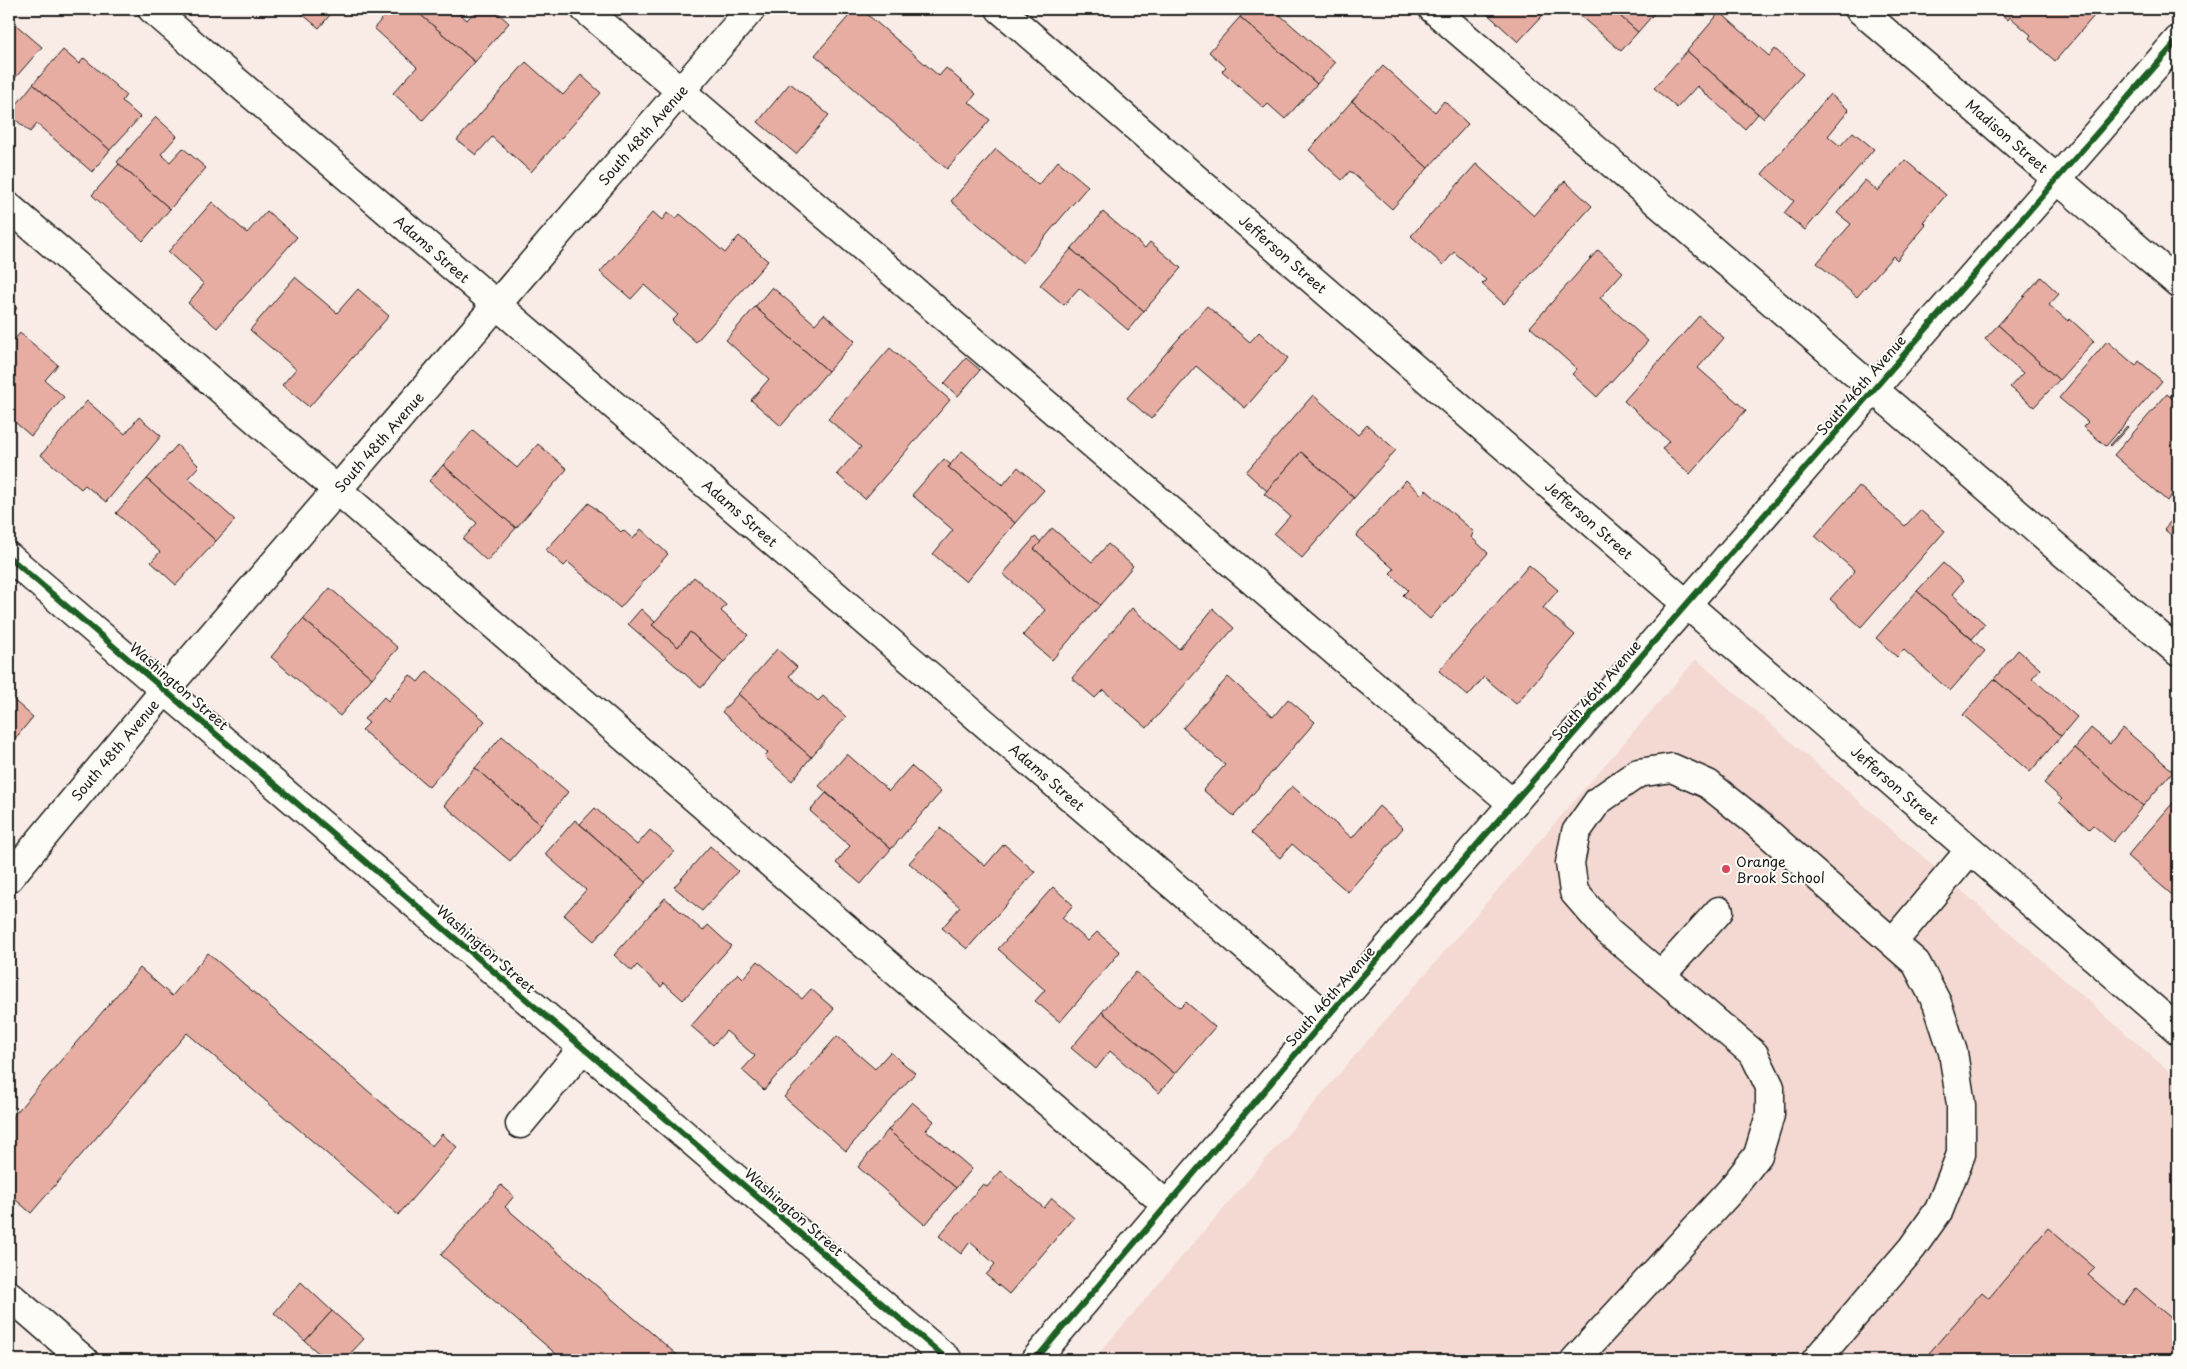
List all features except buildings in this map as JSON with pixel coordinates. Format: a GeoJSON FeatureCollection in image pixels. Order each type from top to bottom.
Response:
{"type":"FeatureCollection","features":[{"type":"Feature","properties":{"kind":"street","name":"Adams Street"},"geometry":{"type":"LineString","coordinates":[[152,9],[1328,1017]]}},
{"type":"Feature","properties":{"kind":"street"},"geometry":{"type":"LineString","coordinates":[[585,9],[1513,804]]}},
{"type":"Feature","properties":{"kind":"street","name":"South 48th Avenue"},"geometry":{"type":"LineString","coordinates":[[9,878],[165,690],[751,9]]}},
{"type":"Feature","properties":{"kind":"street","name":"Jefferson Street"},"geometry":{"type":"LineString","coordinates":[[1000,9],[2178,1030]]}},
{"type":"Feature","properties":{"kind":"street"},"geometry":{"type":"LineString","coordinates":[[1433,9],[1875,388],[2178,652]]}},
{"type":"Feature","properties":{"kind":"street","name":"Madison Street"},"geometry":{"type":"LineString","coordinates":[[1859,9],[2178,283]]}},
{"type":"Feature","properties":{"kind":"street","name":"South 46th Avenue"},"geometry":{"type":"LineString","coordinates":[[1035,1360],[1328,1017],[2178,40]]}},
{"type":"Feature","properties":{"kind":"street"},"geometry":{"type":"LineString","coordinates":[[9,207],[1168,1205]]}},
{"type":"Feature","properties":{"kind":"street","name":"Washington Street"},"geometry":{"type":"LineString","coordinates":[[9,556],[948,1360]]}},
{"type":"Feature","properties":{"kind":"street"},"geometry":{"type":"LineString","coordinates":[[1575,1360],[1730,1191],[1758,1155],[1770,1115],[1770,1087],[1754,1054],[1608,932],[1574,892],[1570,863],[1576,832],[1598,801],[1638,773],[1672,768],[1708,784],[1752,819],[1916,962],[1937,1003],[1953,1052],[1961,1105],[1961,1154],[1939,1210],[1912,1248],[1816,1360]]}},
{"type":"Feature","properties":{"kind":"street"},"geometry":{"type":"LineString","coordinates":[[1893,942],[1970,850]]}},
{"type":"Feature","properties":{"kind":"street"},"geometry":{"type":"LineString","coordinates":[[1661,975],[1719,911]]}},
{"type":"Feature","properties":{"kind":"street"},"geometry":{"type":"LineString","coordinates":[[520,1124],[583,1048]]}},
{"type":"Feature","properties":{"kind":"street"},"geometry":{"type":"LineString","coordinates":[[9,1295],[84,1360]]}},
{"type":"Feature","properties":{"kind":"shaded area","name":"Orange Brook School"},"geometry":{"type":"Polygon","coordinates":[[[1696,659],[2178,1079],[2178,1360],[1093,1360],[1696,659]]]}},
{"type":"Feature","properties":{"kind":"cycle path"},"geometry":{"type":"LineString","coordinates":[[1035,1360],[1327,1017],[2178,40]]}},
{"type":"Feature","properties":{"kind":"cycle path"},"geometry":{"type":"LineString","coordinates":[[9,557],[948,1360]]}},
{"type":"Feature","properties":{"kind":"place","name":"Orange Brook School"},"geometry":{"type":"Point","coordinates":[1726,869]}}]}
